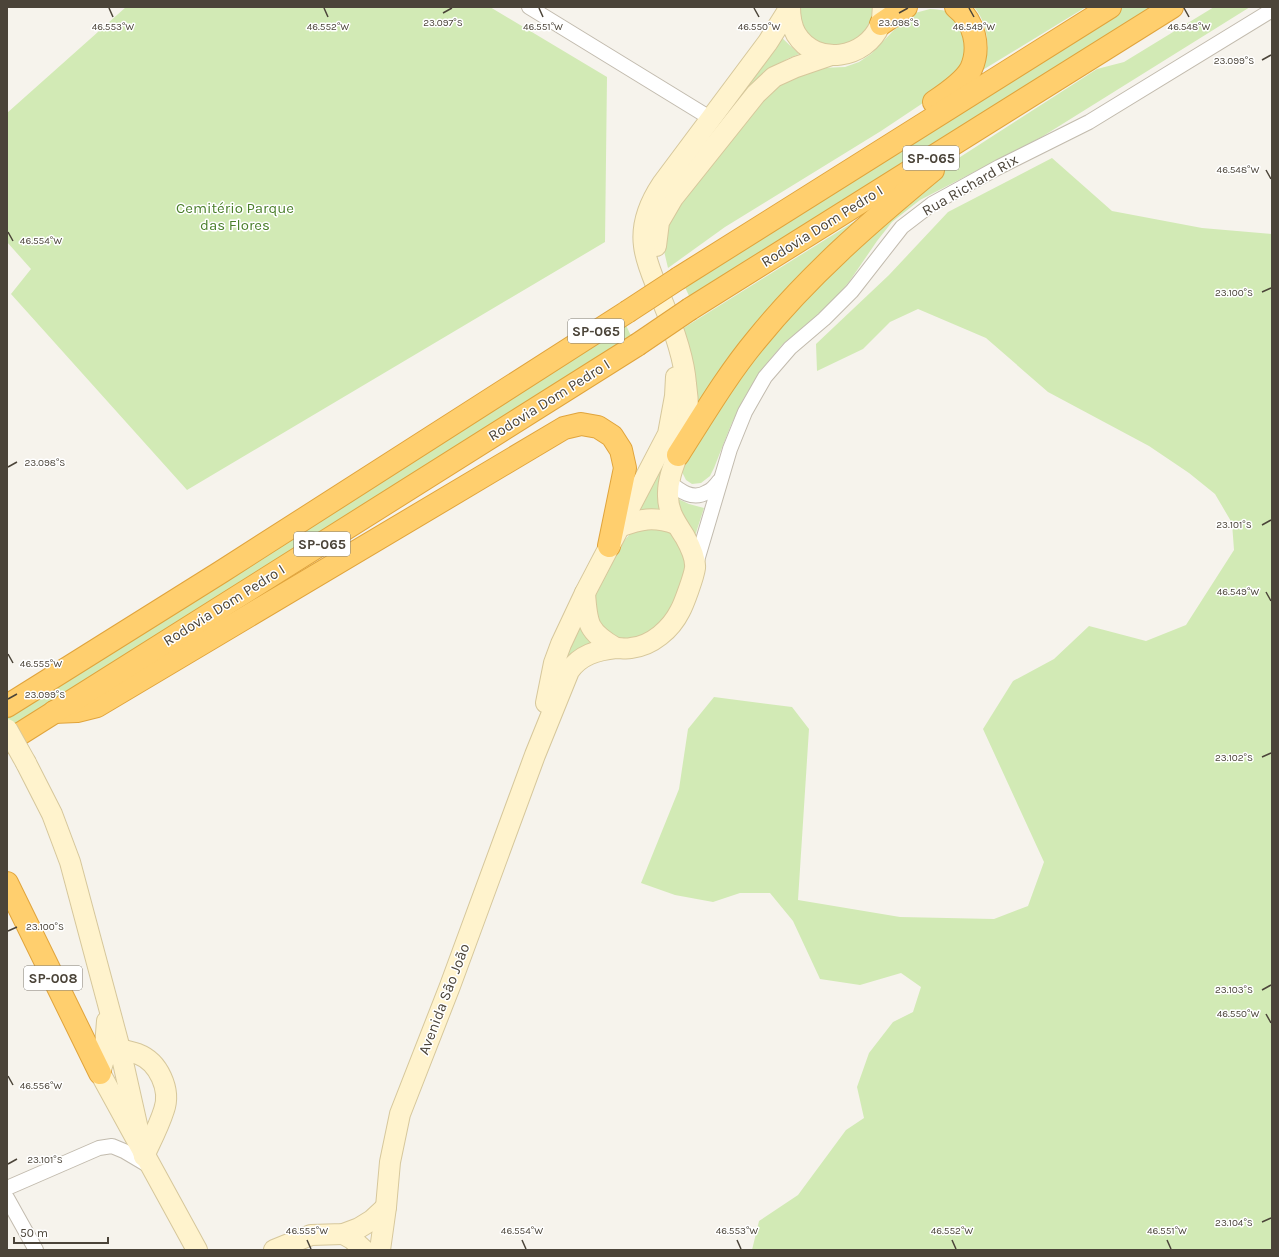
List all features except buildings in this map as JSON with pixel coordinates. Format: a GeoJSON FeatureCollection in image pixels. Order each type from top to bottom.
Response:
{"type":"FeatureCollection","features":[{"type":"Feature","properties":{"kind":"highway"},"geometry":{"type":"LineString","coordinates":[[882,16],[906,7]]}},
{"type":"Feature","properties":{"kind":"highway"},"geometry":{"type":"LineString","coordinates":[[734,244],[958,85],[971,69],[975,54],[976,40],[972,26],[964,13],[956,7]]}},
{"type":"Feature","properties":{"kind":"highway","name":"Rodovia Dom Pedro I"},"geometry":{"type":"LineString","coordinates":[[7,706],[221,572],[679,278],[1110,7]]}},
{"type":"Feature","properties":{"kind":"highway","name":"Rodovia Dom Pedro I"},"geometry":{"type":"LineString","coordinates":[[7,742],[636,345],[690,309],[1172,7]]}},
{"type":"Feature","properties":{"kind":"highway"},"geometry":{"type":"LineString","coordinates":[[678,454],[756,340],[800,290],[842,249],[892,204],[934,169],[1038,90]]}},
{"type":"Feature","properties":{"kind":"highway"},"geometry":{"type":"LineString","coordinates":[[54,712],[77,711],[97,706],[564,428],[581,424],[598,427],[612,436],[621,450],[625,468],[614,537]]}},
{"type":"Feature","properties":{"kind":"highway","name":"SP-008"},"geometry":{"type":"LineString","coordinates":[[7,883],[108,1060]]}},
{"type":"Feature","properties":{"kind":"main road"},"geometry":{"type":"LineString","coordinates":[[536,754],[569,671],[574,664],[583,657],[592,653],[616,648],[642,646],[659,636],[668,628],[680,611],[695,568],[692,549],[676,524],[669,504],[669,482],[687,426],[688,405],[683,366],[666,309],[648,263],[644,246],[644,229],[652,202],[658,190],[710,118],[768,42],[790,7]]}},
{"type":"Feature","properties":{"kind":"main road"},"geometry":{"type":"LineString","coordinates":[[790,7],[790,21],[796,34],[805,44],[817,52],[831,55]]}},
{"type":"Feature","properties":{"kind":"main road"},"geometry":{"type":"LineString","coordinates":[[666,309],[655,249],[659,222],[673,198],[756,94],[774,77],[796,67],[831,55],[846,54],[858,50],[871,40],[882,16]]}},
{"type":"Feature","properties":{"kind":"main road"},"geometry":{"type":"LineString","coordinates":[[536,754],[554,664],[561,644],[585,593],[668,434],[675,396],[676,339]]}},
{"type":"Feature","properties":{"kind":"main road"},"geometry":{"type":"LineString","coordinates":[[614,537],[630,523],[652,519],[663,519],[676,524]]}},
{"type":"Feature","properties":{"kind":"main road"},"geometry":{"type":"LineString","coordinates":[[585,593],[586,614],[589,624],[602,640],[616,648]]}},
{"type":"Feature","properties":{"kind":"main road","name":"SP-008"},"geometry":{"type":"LineString","coordinates":[[7,729],[52,814],[70,862],[107,1001],[108,1060],[148,1161],[197,1249]]}},
{"type":"Feature","properties":{"kind":"main road","name":"Avenida São João"},"geometry":{"type":"LineString","coordinates":[[380,1250],[390,1162],[400,1114],[447,994],[536,754]]}},
{"type":"Feature","properties":{"kind":"main road"},"geometry":{"type":"LineString","coordinates":[[108,1060],[139,1054],[156,1068],[163,1081],[167,1096],[148,1161]]}},
{"type":"Feature","properties":{"kind":"main road","name":"SP-008"},"geometry":{"type":"LineString","coordinates":[[108,1060],[148,1161]]}},
{"type":"Feature","properties":{"kind":"main road"},"geometry":{"type":"LineString","coordinates":[[274,1250],[311,1235],[343,1234],[359,1228],[372,1220],[386,1207]]}},
{"type":"Feature","properties":{"kind":"main road"},"geometry":{"type":"LineString","coordinates":[[343,1234],[352,1239],[364,1250]]}},
{"type":"Feature","properties":{"kind":"street"},"geometry":{"type":"LineString","coordinates":[[529,7],[710,118]]}},
{"type":"Feature","properties":{"kind":"street","name":"Rua Richard Rix"},"geometry":{"type":"LineString","coordinates":[[695,568],[730,449],[746,412],[765,377],[790,348],[824,319],[852,291],[902,227],[932,204],[999,167],[1089,122],[1272,10]]}},
{"type":"Feature","properties":{"kind":"street"},"geometry":{"type":"LineString","coordinates":[[669,482],[684,493],[694,496],[707,493],[720,481]]}},
{"type":"Feature","properties":{"kind":"street"},"geometry":{"type":"LineString","coordinates":[[7,1188],[99,1148],[112,1146],[148,1161]]}},
{"type":"Feature","properties":{"kind":"street"},"geometry":{"type":"LineString","coordinates":[[7,1198],[36,1250]]}},
{"type":"Feature","properties":{"kind":"green space","name":"Cemitério Parque das Flores"},"geometry":{"type":"Polygon","coordinates":[[[126,7],[490,7],[607,77],[605,242],[187,490],[11,294],[31,269],[7,242],[7,113],[126,7]]]}},
{"type":"Feature","properties":{"kind":"green space"},"geometry":{"type":"Polygon","coordinates":[[[799,7],[873,7],[873,18],[870,26],[852,43],[828,46],[813,39],[802,26],[799,7]]]}},
{"type":"Feature","properties":{"kind":"green space"},"geometry":{"type":"Polygon","coordinates":[[[974,7],[1086,7],[981,71],[987,55],[987,40],[983,22],[978,11],[974,7]]]}},
{"type":"Feature","properties":{"kind":"green space"},"geometry":{"type":"Polygon","coordinates":[[[1122,7],[1156,7],[690,298],[684,285],[1122,7]]]}},
{"type":"Feature","properties":{"kind":"green space"},"geometry":{"type":"Polygon","coordinates":[[[1214,7],[1250,7],[1040,138],[920,200],[892,222],[838,295],[782,345],[763,368],[744,398],[710,476],[701,483],[692,484],[686,480],[682,472],[682,465],[734,381],[785,315],[940,170],[1097,69],[1124,62],[1214,7]]]}},
{"type":"Feature","properties":{"kind":"green space"},"geometry":{"type":"Polygon","coordinates":[[[930,9],[951,13],[958,20],[969,38],[965,63],[941,91],[881,131],[725,227],[668,268],[664,251],[668,217],[761,101],[782,83],[792,77],[821,68],[845,67],[859,62],[871,54],[893,31],[915,13],[930,9]]]}},
{"type":"Feature","properties":{"kind":"green space"},"geometry":{"type":"Polygon","coordinates":[[[780,36],[799,54],[787,59],[764,74],[658,200],[780,36]]]}},
{"type":"Feature","properties":{"kind":"green space"},"geometry":{"type":"Polygon","coordinates":[[[1052,158],[1112,211],[1202,228],[1272,234],[1272,1250],[752,1250],[759,1221],[798,1195],[846,1130],[864,1118],[857,1087],[869,1053],[893,1022],[913,1012],[921,987],[901,973],[860,985],[820,979],[793,921],[770,893],[740,893],[713,902],[675,895],[641,883],[679,789],[688,729],[714,697],[792,707],[809,729],[798,900],[900,917],[994,919],[1028,906],[1044,862],[983,729],[1013,681],[1054,659],[1089,626],[1146,641],[1186,625],[1234,550],[1232,523],[1215,494],[1189,473],[1149,446],[1048,392],[986,338],[918,309],[890,322],[863,349],[817,371],[816,344],[889,275],[948,212],[1052,158]]]}},
{"type":"Feature","properties":{"kind":"green space"},"geometry":{"type":"Polygon","coordinates":[[[876,208],[696,413],[682,329],[876,208]]]}},
{"type":"Feature","properties":{"kind":"green space"},"geometry":{"type":"Polygon","coordinates":[[[625,323],[631,336],[7,734],[7,714],[625,323]]]}},
{"type":"Feature","properties":{"kind":"green space"},"geometry":{"type":"Polygon","coordinates":[[[669,446],[661,511],[631,518],[669,446]]]}},
{"type":"Feature","properties":{"kind":"green space"},"geometry":{"type":"Polygon","coordinates":[[[674,497],[689,504],[704,508],[694,539],[674,497]]]}},
{"type":"Feature","properties":{"kind":"green space"},"geometry":{"type":"Polygon","coordinates":[[[640,529],[667,530],[675,536],[685,554],[685,577],[666,622],[638,638],[620,639],[608,634],[596,619],[593,602],[595,594],[623,542],[630,534],[640,529]]]}},
{"type":"Feature","properties":{"kind":"green space"},"geometry":{"type":"Polygon","coordinates":[[[578,622],[597,645],[557,671],[578,622]]]}}]}
